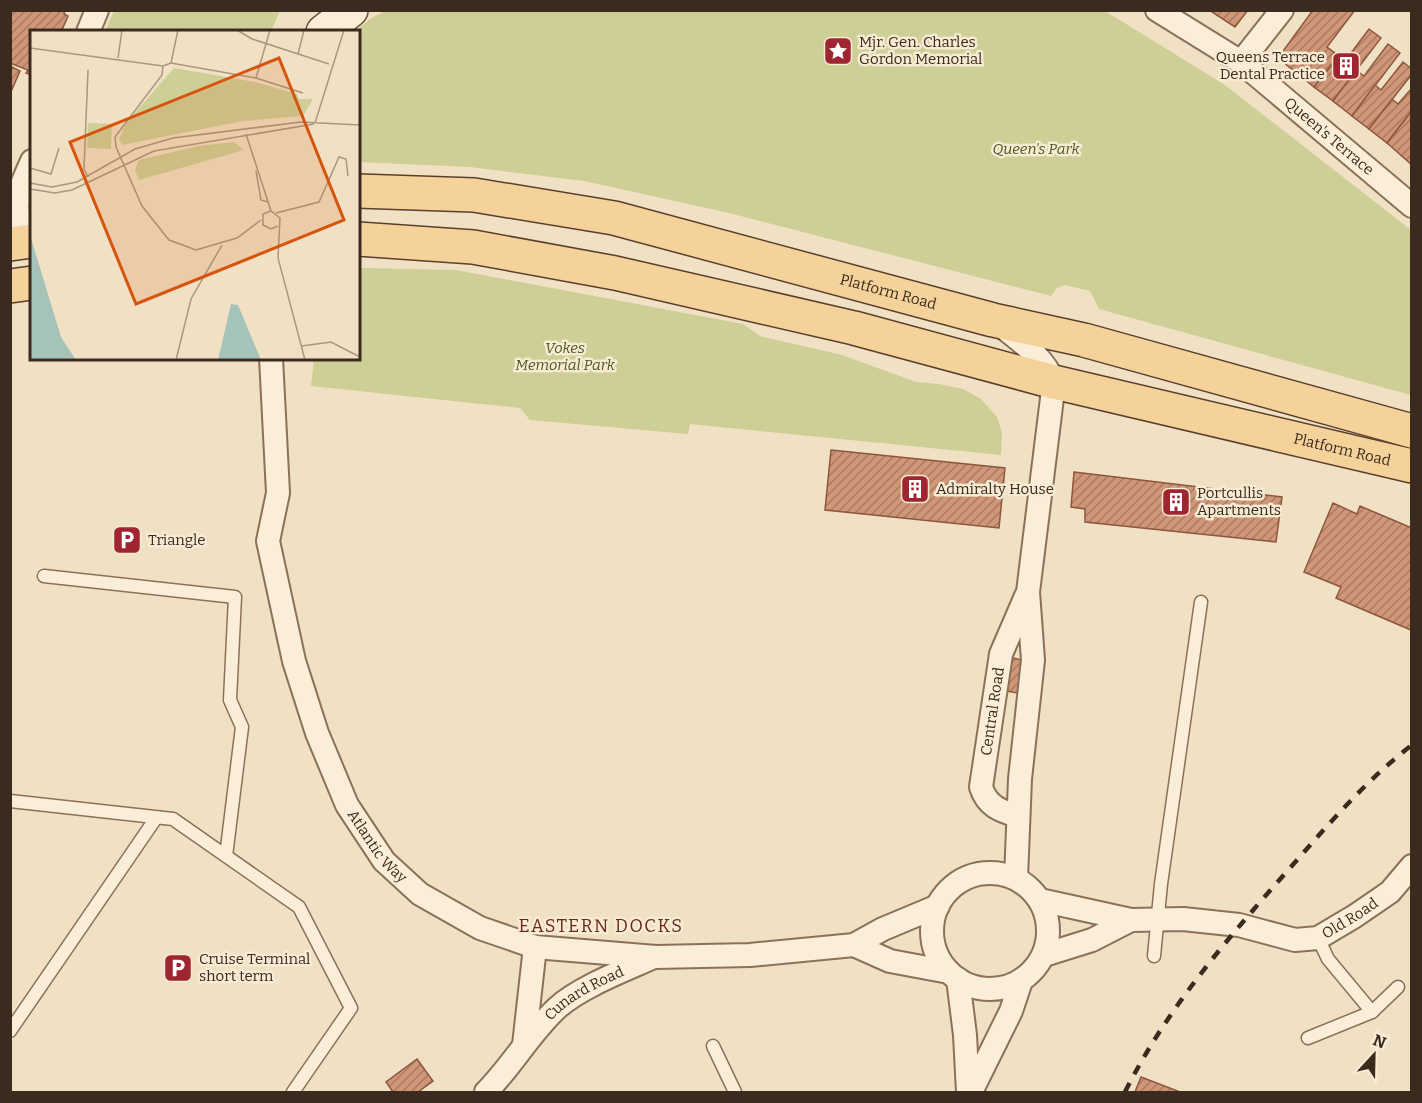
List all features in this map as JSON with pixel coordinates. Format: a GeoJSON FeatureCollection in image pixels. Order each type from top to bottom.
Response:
{"type":"FeatureCollection","features":[{"type":"Feature","properties":{"kind":"main road","name":"Platform Road"},"geometry":{"type":"LineString","coordinates":[[360,191],[474,195],[614,218],[993,320],[1084,340],[1412,431]]}},
{"type":"Feature","properties":{"kind":"main road","name":"Platform Road"},"geometry":{"type":"LineString","coordinates":[[360,239],[473,248],[615,273],[854,328],[1054,382],[1412,466]]}},
{"type":"Feature","properties":{"kind":"main road"},"geometry":{"type":"LineString","coordinates":[[10,286],[30,283]]}},
{"type":"Feature","properties":{"kind":"street"},"geometry":{"type":"LineString","coordinates":[[89,30],[97,10]]}},
{"type":"Feature","properties":{"kind":"street"},"geometry":{"type":"LineString","coordinates":[[326,30],[351,10]]}},
{"type":"Feature","properties":{"kind":"street","name":"Queen's Terrace"},"geometry":{"type":"LineString","coordinates":[[1157,10],[1241,62],[1412,206]]}},
{"type":"Feature","properties":{"kind":"street"},"geometry":{"type":"LineString","coordinates":[[1241,62],[1282,10]]}},
{"type":"Feature","properties":{"kind":"street"},"geometry":{"type":"LineString","coordinates":[[21,242],[16,207],[18,190],[30,165]]}},
{"type":"Feature","properties":{"kind":"street"},"geometry":{"type":"LineString","coordinates":[[993,320],[1036,355],[1048,369],[1054,382]]}},
{"type":"Feature","properties":{"kind":"street","name":"Atlantic Way"},"geometry":{"type":"LineString","coordinates":[[271,360],[278,493],[268,541],[294,661],[316,733],[347,805],[384,861],[420,894],[480,928],[535,947],[656,957],[750,955],[854,945],[883,929],[938,906]]}},
{"type":"Feature","properties":{"kind":"street","name":"Central Road"},"geometry":{"type":"LineString","coordinates":[[1016,878],[1020,779],[1034,660],[1028,592],[1054,382]]}},
{"type":"Feature","properties":{"kind":"street","name":"Central Road"},"geometry":{"type":"LineString","coordinates":[[1018,816],[998,810],[984,795],[981,787],[1001,654],[1028,592]]}},
{"type":"Feature","properties":{"kind":"street","name":"Old Road"},"geometry":{"type":"LineString","coordinates":[[1131,920],[1183,919],[1239,925],[1295,940],[1318,938],[1390,892],[1412,866]]}},
{"type":"Feature","properties":{"kind":"street"},"geometry":{"type":"LineString","coordinates":[[998,873],[1016,878],[1040,900],[1047,918],[1049,937],[1044,955],[1035,969],[1022,981],[1006,987],[989,989],[973,987],[953,976],[938,957],[933,941],[933,923],[938,906],[948,891],[963,880],[980,874],[998,873]]}},
{"type":"Feature","properties":{"kind":"street"},"geometry":{"type":"LineString","coordinates":[[1040,900],[1131,920]]}},
{"type":"Feature","properties":{"kind":"street"},"geometry":{"type":"LineString","coordinates":[[1044,955],[1092,940],[1131,920]]}},
{"type":"Feature","properties":{"kind":"street","name":"Atlantic Way"},"geometry":{"type":"LineString","coordinates":[[854,945],[890,961],[953,976]]}},
{"type":"Feature","properties":{"kind":"street","name":"Cunard Road"},"geometry":{"type":"LineString","coordinates":[[524,1045],[535,947]]}},
{"type":"Feature","properties":{"kind":"street","name":"Cunard Road"},"geometry":{"type":"LineString","coordinates":[[486,1092],[558,1007],[597,983],[656,957]]}},
{"type":"Feature","properties":{"kind":"street"},"geometry":{"type":"LineString","coordinates":[[953,976],[965,1035],[969,1092]]}},
{"type":"Feature","properties":{"kind":"street"},"geometry":{"type":"LineString","coordinates":[[969,1092],[1011,1011],[1022,981]]}},
{"type":"Feature","properties":{"kind":"lane"},"geometry":{"type":"LineString","coordinates":[[44,576],[235,597],[230,700],[242,727],[226,856]]}},
{"type":"Feature","properties":{"kind":"lane"},"geometry":{"type":"LineString","coordinates":[[1154,956],[1161,884],[1201,602]]}},
{"type":"Feature","properties":{"kind":"lane"},"geometry":{"type":"LineString","coordinates":[[10,801],[173,819],[299,907],[351,1008],[293,1092]]}},
{"type":"Feature","properties":{"kind":"lane"},"geometry":{"type":"LineString","coordinates":[[10,1030],[156,818]]}},
{"type":"Feature","properties":{"kind":"lane"},"geometry":{"type":"LineString","coordinates":[[1318,938],[1328,959],[1372,1012]]}},
{"type":"Feature","properties":{"kind":"lane"},"geometry":{"type":"LineString","coordinates":[[1308,1038],[1372,1012],[1398,987]]}},
{"type":"Feature","properties":{"kind":"lane"},"geometry":{"type":"LineString","coordinates":[[713,1046],[735,1092]]}},
{"type":"Feature","properties":{"kind":"green space"},"geometry":{"type":"Polygon","coordinates":[[[114,10],[280,11],[271,30],[105,30],[114,10]]]}},
{"type":"Feature","properties":{"kind":"green space","name":"Queen's Park"},"geometry":{"type":"Polygon","coordinates":[[[385,11],[1105,11],[1225,85],[1411,230],[1411,395],[1099,309],[1090,291],[1065,285],[1057,288],[1051,296],[725,212],[584,181],[470,167],[360,162],[360,30],[357,30],[370,19],[385,11]]]}},
{"type":"Feature","properties":{"kind":"green space","name":"Vokes Memorial Park"},"geometry":{"type":"Polygon","coordinates":[[[360,269],[456,270],[743,324],[760,336],[842,355],[916,382],[963,389],[981,399],[997,417],[1002,432],[1001,455],[690,424],[688,434],[530,420],[520,408],[311,386],[314,360],[360,360],[360,269]]]}},
{"type":"Feature","properties":{"kind":"building"},"geometry":{"type":"Polygon","coordinates":[[[10,10],[65,10],[64,14],[68,16],[62,30],[30,30],[30,74],[26,73],[28,70],[10,63],[10,10]]]}},
{"type":"Feature","properties":{"kind":"building"},"geometry":{"type":"Polygon","coordinates":[[[1209,10],[1248,10],[1235,27],[1209,10]]]}},
{"type":"Feature","properties":{"kind":"building"},"geometry":{"type":"Polygon","coordinates":[[[1313,10],[1355,10],[1327,47],[1339,56],[1314,87],[1278,58],[1313,10]]]}},
{"type":"Feature","properties":{"kind":"building","name":"Queens Terrace Dental Practice"},"geometry":{"type":"Polygon","coordinates":[[[1369,29],[1381,38],[1333,101],[1314,87],[1339,56],[1345,61],[1369,29]]]}},
{"type":"Feature","properties":{"kind":"building"},"geometry":{"type":"Polygon","coordinates":[[[1388,44],[1400,53],[1352,116],[1333,101],[1356,70],[1364,76],[1388,44]]]}},
{"type":"Feature","properties":{"kind":"building"},"geometry":{"type":"Polygon","coordinates":[[[1403,62],[1412,69],[1412,74],[1369,129],[1352,116],[1375,85],[1381,90],[1403,62]]]}},
{"type":"Feature","properties":{"kind":"building"},"geometry":{"type":"Polygon","coordinates":[[[10,66],[20,71],[10,94],[10,66]]]}},
{"type":"Feature","properties":{"kind":"building"},"geometry":{"type":"Polygon","coordinates":[[[1412,88],[1412,111],[1387,143],[1369,129],[1392,99],[1398,104],[1412,88]]]}},
{"type":"Feature","properties":{"kind":"building"},"geometry":{"type":"Polygon","coordinates":[[[1410,113],[1412,114],[1412,165],[1387,143],[1410,113]]]}},
{"type":"Feature","properties":{"kind":"building","name":"Admiralty House"},"geometry":{"type":"Polygon","coordinates":[[[831,450],[1005,468],[999,528],[825,510],[831,450]]]}},
{"type":"Feature","properties":{"kind":"building","name":"Portcullis Apartments"},"geometry":{"type":"Polygon","coordinates":[[[1074,472],[1282,497],[1276,542],[1085,522],[1085,509],[1071,507],[1074,472]]]}},
{"type":"Feature","properties":{"kind":"building"},"geometry":{"type":"Polygon","coordinates":[[[1333,503],[1357,514],[1360,506],[1412,528],[1411,630],[1336,598],[1341,587],[1304,572],[1333,503]]]}},
{"type":"Feature","properties":{"kind":"building"},"geometry":{"type":"Polygon","coordinates":[[[1012,658],[1023,660],[1017,693],[1006,691],[1012,658]]]}},
{"type":"Feature","properties":{"kind":"building"},"geometry":{"type":"Polygon","coordinates":[[[417,1059],[433,1081],[418,1092],[393,1092],[386,1082],[417,1059]]]}},
{"type":"Feature","properties":{"kind":"building"},"geometry":{"type":"Polygon","coordinates":[[[1141,1077],[1180,1092],[1135,1092],[1141,1077]]]}},
{"type":"Feature","properties":{"kind":"railway"},"geometry":{"type":"LineString","coordinates":[[1125,1092],[1160,1031],[1222,947],[1348,804],[1378,773],[1412,745]]}},
{"type":"Feature","properties":{"kind":"place","name":"Mjr. Gen. Charles Gordon Memorial"},"geometry":{"type":"Point","coordinates":[838,51]}},
{"type":"Feature","properties":{"kind":"place","name":"Queens Terrace Dental Practice"},"geometry":{"type":"Point","coordinates":[1346,66]}},
{"type":"Feature","properties":{"kind":"place","name":"Admiralty House"},"geometry":{"type":"Point","coordinates":[915,489]}},
{"type":"Feature","properties":{"kind":"place","name":"Portcullis Apartments"},"geometry":{"type":"Point","coordinates":[1176,502]}},
{"type":"Feature","properties":{"kind":"place","name":"Triangle"},"geometry":{"type":"Point","coordinates":[127,540]}},
{"type":"Feature","properties":{"kind":"place","name":"Cruise Terminal short term"},"geometry":{"type":"Point","coordinates":[178,968]}},
{"type":"Feature","properties":{"kind":"district","name":"EASTERN DOCKS"},"geometry":{"type":"Point","coordinates":[601,926]}}]}
